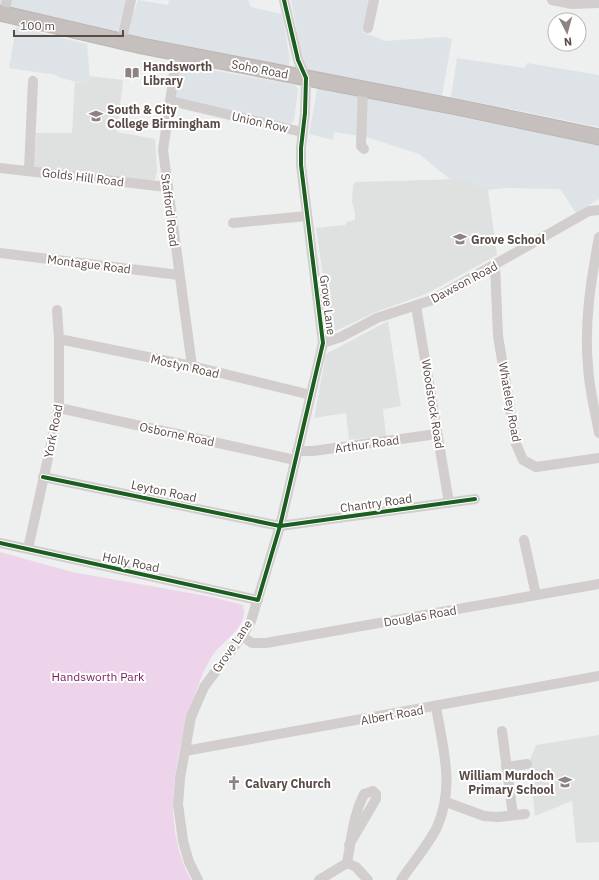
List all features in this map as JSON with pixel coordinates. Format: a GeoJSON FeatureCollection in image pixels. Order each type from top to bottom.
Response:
{"type":"FeatureCollection","features":[{"type":"Feature","properties":{"kind":"highway","name":"Soho Road"},"geometry":{"type":"LineString","coordinates":[[4,9],[121,42],[461,108],[597,138]]}},
{"type":"Feature","properties":{"kind":"street"},"geometry":{"type":"LineString","coordinates":[[121,42],[131,0]]}},
{"type":"Feature","properties":{"kind":"street"},"geometry":{"type":"LineString","coordinates":[[284,0],[298,60],[306,78]]}},
{"type":"Feature","properties":{"kind":"street"},"geometry":{"type":"LineString","coordinates":[[368,28],[374,0]]}},
{"type":"Feature","properties":{"kind":"street"},"geometry":{"type":"LineString","coordinates":[[552,0],[572,4],[599,4]]}},
{"type":"Feature","properties":{"kind":"street","name":"Stafford Road"},"geometry":{"type":"LineString","coordinates":[[177,54],[163,150],[166,187],[192,366]]}},
{"type":"Feature","properties":{"kind":"street","name":"Grove Lane"},"geometry":{"type":"LineString","coordinates":[[198,880],[187,855],[179,823],[178,794],[191,718],[197,701],[215,671],[242,636],[251,621],[280,526],[322,343],[301,165],[306,78]]}},
{"type":"Feature","properties":{"kind":"street"},"geometry":{"type":"LineString","coordinates":[[29,170],[33,81]]}},
{"type":"Feature","properties":{"kind":"street"},"geometry":{"type":"LineString","coordinates":[[363,89],[361,146],[364,149]]}},
{"type":"Feature","properties":{"kind":"street","name":"Union Row"},"geometry":{"type":"LineString","coordinates":[[171,100],[302,132]]}},
{"type":"Feature","properties":{"kind":"street","name":"Golds Hill Road"},"geometry":{"type":"LineString","coordinates":[[0,168],[29,170],[166,187]]}},
{"type":"Feature","properties":{"kind":"street","name":"Dawson Road"},"geometry":{"type":"LineString","coordinates":[[322,343],[341,337],[377,318],[432,300],[589,211],[599,210]]}},
{"type":"Feature","properties":{"kind":"street"},"geometry":{"type":"LineString","coordinates":[[233,223],[307,216]]}},
{"type":"Feature","properties":{"kind":"street"},"geometry":{"type":"LineString","coordinates":[[599,237],[592,277],[587,330],[588,367],[599,433]]}},
{"type":"Feature","properties":{"kind":"street","name":"Montague Road"},"geometry":{"type":"LineString","coordinates":[[0,253],[179,275]]}},
{"type":"Feature","properties":{"kind":"street","name":"Whateley Road"},"geometry":{"type":"LineString","coordinates":[[495,265],[498,336],[516,444],[523,460],[536,467],[599,458]]}},
{"type":"Feature","properties":{"kind":"street","name":"Woodstock Road"},"geometry":{"type":"LineString","coordinates":[[416,306],[449,503]]}},
{"type":"Feature","properties":{"kind":"street","name":"York Road"},"geometry":{"type":"LineString","coordinates":[[28,549],[59,408],[59,339],[57,310]]}},
{"type":"Feature","properties":{"kind":"street","name":"Mostyn Road"},"geometry":{"type":"LineString","coordinates":[[59,339],[192,366],[311,395]]}},
{"type":"Feature","properties":{"kind":"street","name":"Osborne Road"},"geometry":{"type":"LineString","coordinates":[[59,408],[296,456]]}},
{"type":"Feature","properties":{"kind":"street","name":"Arthur Road"},"geometry":{"type":"LineString","coordinates":[[296,456],[313,451],[437,434]]}},
{"type":"Feature","properties":{"kind":"street","name":"Leyton Road"},"geometry":{"type":"LineString","coordinates":[[43,476],[280,526]]}},
{"type":"Feature","properties":{"kind":"street","name":"Chantry Road"},"geometry":{"type":"LineString","coordinates":[[280,526],[475,499]]}},
{"type":"Feature","properties":{"kind":"street"},"geometry":{"type":"LineString","coordinates":[[524,540],[536,595]]}},
{"type":"Feature","properties":{"kind":"street","name":"Holly Road"},"geometry":{"type":"LineString","coordinates":[[0,543],[258,600]]}},
{"type":"Feature","properties":{"kind":"street","name":"Douglas Road"},"geometry":{"type":"LineString","coordinates":[[242,636],[252,643],[266,643],[599,584]]}},
{"type":"Feature","properties":{"kind":"street","name":"Albert Road"},"geometry":{"type":"LineString","coordinates":[[185,751],[436,707],[599,676]]}},
{"type":"Feature","properties":{"kind":"street"},"geometry":{"type":"LineString","coordinates":[[401,880],[437,828],[446,802],[447,776],[436,707]]}},
{"type":"Feature","properties":{"kind":"street"},"geometry":{"type":"LineString","coordinates":[[502,731],[504,756],[514,815]]}},
{"type":"Feature","properties":{"kind":"street"},"geometry":{"type":"LineString","coordinates":[[506,766],[527,764]]}},
{"type":"Feature","properties":{"kind":"street"},"geometry":{"type":"LineString","coordinates":[[347,863],[349,845],[352,826],[360,801],[364,794],[372,791],[376,794],[376,798],[349,845]]}},
{"type":"Feature","properties":{"kind":"street"},"geometry":{"type":"LineString","coordinates":[[446,802],[484,816],[525,814]]}},
{"type":"Feature","properties":{"kind":"street"},"geometry":{"type":"LineString","coordinates":[[319,880],[347,863]]}},
{"type":"Feature","properties":{"kind":"street"},"geometry":{"type":"LineString","coordinates":[[347,863],[356,867],[368,880]]}},
{"type":"Feature","properties":{"kind":"shaded area"},"geometry":{"type":"Polygon","coordinates":[[[0,0],[126,0],[117,34],[0,6],[0,0]]]}},
{"type":"Feature","properties":{"kind":"shaded area"},"geometry":{"type":"Polygon","coordinates":[[[138,0],[168,5],[169,0],[248,0],[251,7],[282,14],[290,59],[289,65],[284,67],[129,38],[126,34],[138,0]]]}},
{"type":"Feature","properties":{"kind":"shaded area"},"geometry":{"type":"Polygon","coordinates":[[[291,0],[370,0],[363,32],[385,41],[445,37],[452,39],[442,96],[304,69],[291,0]]]}},
{"type":"Feature","properties":{"kind":"shaded area"},"geometry":{"type":"Polygon","coordinates":[[[16,27],[87,44],[90,80],[85,84],[61,78],[56,75],[9,68],[16,27]]]}},
{"type":"Feature","properties":{"kind":"shaded area"},"geometry":{"type":"Polygon","coordinates":[[[457,58],[525,68],[527,63],[599,75],[599,127],[451,97],[457,58]]]}},
{"type":"Feature","properties":{"kind":"shaded area"},"geometry":{"type":"Polygon","coordinates":[[[180,64],[295,85],[298,90],[294,120],[288,126],[173,98],[180,64]]]}},
{"type":"Feature","properties":{"kind":"shaded area","name":"South & City College Birmingham"},"geometry":{"type":"Polygon","coordinates":[[[90,76],[123,80],[117,132],[155,139],[157,171],[155,179],[150,181],[34,167],[36,133],[72,133],[75,82],[85,84],[90,80],[90,76]]]}},
{"type":"Feature","properties":{"kind":"shaded area"},"geometry":{"type":"Polygon","coordinates":[[[319,88],[599,145],[599,199],[576,213],[560,189],[505,188],[488,190],[462,179],[450,179],[419,154],[366,137],[334,132],[333,140],[309,134],[317,90],[319,88]]]}},
{"type":"Feature","properties":{"kind":"shaded area"},"geometry":{"type":"Polygon","coordinates":[[[462,179],[488,190],[497,255],[426,294],[376,312],[331,333],[316,228],[345,225],[347,222],[355,220],[352,202],[353,185],[355,182],[462,179]]]}},
{"type":"Feature","properties":{"kind":"shaded area"},"geometry":{"type":"Polygon","coordinates":[[[388,321],[401,406],[383,409],[386,436],[349,440],[346,413],[314,418],[326,354],[388,321]]]}},
{"type":"Feature","properties":{"kind":"shaded area","name":"William Murdoch Primary School"},"geometry":{"type":"Polygon","coordinates":[[[599,735],[599,842],[576,843],[572,801],[535,816],[529,762],[536,745],[599,735]]]}},
{"type":"Feature","properties":{"kind":"green space","name":"Handsworth Park"},"geometry":{"type":"Polygon","coordinates":[[[0,552],[72,572],[212,597],[243,605],[243,619],[240,625],[215,652],[206,667],[193,699],[177,762],[173,802],[174,822],[182,861],[191,880],[0,880],[0,552]]]}},
{"type":"Feature","properties":{"kind":"cycle path"},"geometry":{"type":"LineString","coordinates":[[0,543],[258,600],[280,526],[323,343],[301,165],[306,78],[298,60],[284,0]]}},
{"type":"Feature","properties":{"kind":"cycle path"},"geometry":{"type":"LineString","coordinates":[[43,477],[280,526],[475,499]]}},
{"type":"Feature","properties":{"kind":"place","name":"Handsworth Library"},"geometry":{"type":"Point","coordinates":[132,73]}},
{"type":"Feature","properties":{"kind":"place","name":"South & City College Birmingham"},"geometry":{"type":"Point","coordinates":[96,116]}},
{"type":"Feature","properties":{"kind":"place","name":"Grove School"},"geometry":{"type":"Point","coordinates":[460,239]}},
{"type":"Feature","properties":{"kind":"place","name":"William Murdoch Primary School"},"geometry":{"type":"Point","coordinates":[565,782]}},
{"type":"Feature","properties":{"kind":"place","name":"Calvary Church"},"geometry":{"type":"Point","coordinates":[234,783]}}]}
